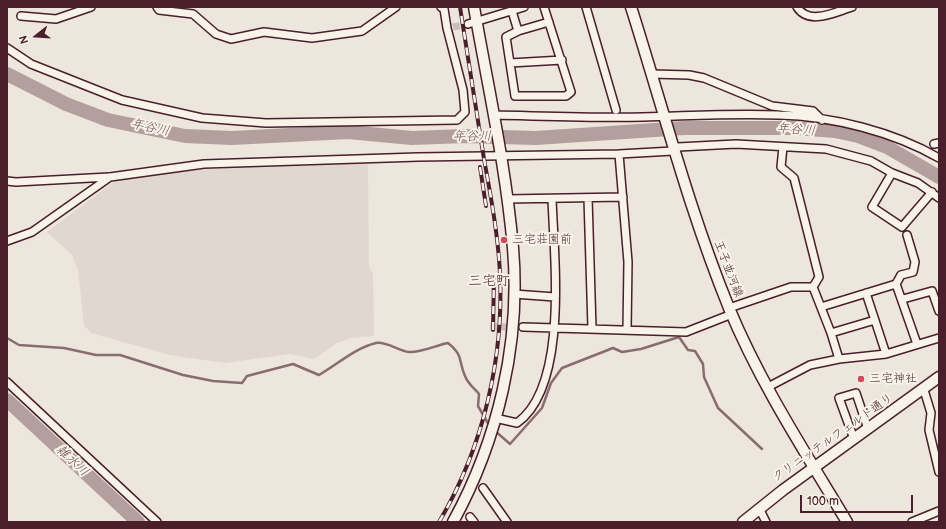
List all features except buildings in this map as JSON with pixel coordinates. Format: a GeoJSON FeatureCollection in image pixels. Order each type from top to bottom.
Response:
{"type":"FeatureCollection","features":[{"type":"Feature","properties":{"kind":"street"},"geometry":{"type":"LineString","coordinates":[[21,16],[56,19],[91,7]]}},
{"type":"Feature","properties":{"kind":"street"},"geometry":{"type":"LineString","coordinates":[[157,7],[159,10],[193,14],[216,34],[231,39],[264,32],[312,38],[362,30],[396,7]]}},
{"type":"Feature","properties":{"kind":"street"},"geometry":{"type":"LineString","coordinates":[[7,48],[31,64],[122,100],[202,118],[266,123],[458,120],[463,116],[465,105],[450,28],[444,9],[441,7]]}},
{"type":"Feature","properties":{"kind":"street"},"geometry":{"type":"LineString","coordinates":[[453,522],[476,478],[495,418],[506,370],[513,325],[513,249],[507,199],[495,119],[473,23],[474,7]]}},
{"type":"Feature","properties":{"kind":"street"},"geometry":{"type":"LineString","coordinates":[[473,23],[500,11],[512,11],[524,7]]}},
{"type":"Feature","properties":{"kind":"street"},"geometry":{"type":"LineString","coordinates":[[544,7],[562,60],[571,92],[566,96],[515,96],[506,37],[518,31],[549,22]]}},
{"type":"Feature","properties":{"kind":"street"},"geometry":{"type":"LineString","coordinates":[[586,7],[616,110]]}},
{"type":"Feature","properties":{"kind":"street","name":"王子並河線"},"geometry":{"type":"LineString","coordinates":[[631,7],[695,220],[731,311],[768,387],[847,522]]}},
{"type":"Feature","properties":{"kind":"street"},"geometry":{"type":"LineString","coordinates":[[797,7],[805,15],[821,17],[852,7]]}},
{"type":"Feature","properties":{"kind":"street"},"geometry":{"type":"LineString","coordinates":[[512,11],[518,31]]}},
{"type":"Feature","properties":{"kind":"street"},"geometry":{"type":"LineString","coordinates":[[510,63],[562,60]]}},
{"type":"Feature","properties":{"kind":"street"},"geometry":{"type":"LineString","coordinates":[[652,74],[689,75],[704,78],[772,106],[813,111],[822,120]]}},
{"type":"Feature","properties":{"kind":"street"},"geometry":{"type":"LineString","coordinates":[[495,119],[664,118],[780,115],[850,125],[900,139],[939,158]]}},
{"type":"Feature","properties":{"kind":"street"},"geometry":{"type":"LineString","coordinates":[[7,181],[16,182],[110,177],[204,164],[501,153],[619,154],[672,147],[736,144],[826,149],[871,161],[892,173],[918,183],[939,198]]}},
{"type":"Feature","properties":{"kind":"street"},"geometry":{"type":"LineString","coordinates":[[783,147],[781,167],[794,178],[819,277],[813,288]]}},
{"type":"Feature","properties":{"kind":"street"},"geometry":{"type":"LineString","coordinates":[[619,154],[628,262],[627,330]]}},
{"type":"Feature","properties":{"kind":"street"},"geometry":{"type":"LineString","coordinates":[[892,173],[872,207],[902,227],[932,192]]}},
{"type":"Feature","properties":{"kind":"street"},"geometry":{"type":"LineString","coordinates":[[7,241],[32,232],[110,177]]}},
{"type":"Feature","properties":{"kind":"street"},"geometry":{"type":"LineString","coordinates":[[507,199],[622,197]]}},
{"type":"Feature","properties":{"kind":"street"},"geometry":{"type":"LineString","coordinates":[[588,198],[592,328]]}},
{"type":"Feature","properties":{"kind":"street"},"geometry":{"type":"LineString","coordinates":[[495,418],[517,423],[526,416],[536,403],[548,369],[554,328],[555,297],[552,199]]}},
{"type":"Feature","properties":{"kind":"street"},"geometry":{"type":"LineString","coordinates":[[821,307],[896,284],[901,275],[913,272],[915,262],[906,235]]}},
{"type":"Feature","properties":{"kind":"street"},"geometry":{"type":"LineString","coordinates":[[896,284],[903,299],[917,344]]}},
{"type":"Feature","properties":{"kind":"street"},"geometry":{"type":"LineString","coordinates":[[523,327],[686,332],[731,311],[791,287],[813,288]]}},
{"type":"Feature","properties":{"kind":"street"},"geometry":{"type":"LineString","coordinates":[[813,288],[832,333],[839,359]]}},
{"type":"Feature","properties":{"kind":"street"},"geometry":{"type":"LineString","coordinates":[[903,299],[932,291],[939,311]]}},
{"type":"Feature","properties":{"kind":"street"},"geometry":{"type":"LineString","coordinates":[[866,293],[886,354]]}},
{"type":"Feature","properties":{"kind":"street"},"geometry":{"type":"LineString","coordinates":[[514,294],[555,297]]}},
{"type":"Feature","properties":{"kind":"street"},"geometry":{"type":"LineString","coordinates":[[832,333],[875,320]]}},
{"type":"Feature","properties":{"kind":"street"},"geometry":{"type":"LineString","coordinates":[[768,387],[800,369],[839,359],[886,354],[939,338]]}},
{"type":"Feature","properties":{"kind":"street","name":"クリニッテルフェルド通り"},"geometry":{"type":"LineString","coordinates":[[743,522],[759,508],[814,467],[924,390],[939,377]]}},
{"type":"Feature","properties":{"kind":"street"},"geometry":{"type":"LineString","coordinates":[[7,382],[157,522]]}},
{"type":"Feature","properties":{"kind":"street"},"geometry":{"type":"LineString","coordinates":[[924,390],[931,413],[929,430],[939,472]]}},
{"type":"Feature","properties":{"kind":"street"},"geometry":{"type":"LineString","coordinates":[[854,439],[839,398],[856,393],[868,429]]}},
{"type":"Feature","properties":{"kind":"street"},"geometry":{"type":"LineString","coordinates":[[483,488],[507,522]]}},
{"type":"Feature","properties":{"kind":"street"},"geometry":{"type":"LineString","coordinates":[[759,508],[766,522]]}},
{"type":"Feature","properties":{"kind":"street"},"geometry":{"type":"LineString","coordinates":[[912,522],[939,511]]}},
{"type":"Feature","properties":{"kind":"shaded area"},"geometry":{"type":"Polygon","coordinates":[[[368,163],[369,267],[373,274],[374,336],[351,338],[337,343],[314,359],[290,354],[225,363],[170,355],[91,333],[84,325],[78,270],[72,255],[47,232],[119,178],[209,169],[368,163]]]}},
{"type":"Feature","properties":{"kind":"waterway","name":"年谷川"},"geometry":{"type":"LineString","coordinates":[[7,74],[66,104],[108,120],[185,136],[232,138],[348,132],[412,138],[465,136],[536,138],[684,128],[794,128],[835,131],[858,136],[887,147],[939,177]]}},
{"type":"Feature","properties":{"kind":"waterway"},"geometry":{"type":"LineString","coordinates":[[494,430],[510,444],[542,408],[551,383],[562,368],[613,348],[622,352],[641,349],[679,337],[688,350],[695,351],[703,364],[704,377],[718,408],[762,449]]}},
{"type":"Feature","properties":{"kind":"waterway"},"geometry":{"type":"LineString","coordinates":[[7,338],[19,345],[64,348],[96,355],[120,355],[183,375],[213,381],[242,383],[247,376],[293,364],[319,375],[354,352],[376,343],[384,343],[409,352],[448,343],[459,355],[466,379],[479,394],[478,406],[489,425]]}},
{"type":"Feature","properties":{"kind":"waterway","name":"雑水川"},"geometry":{"type":"LineString","coordinates":[[7,400],[138,522]]}},
{"type":"Feature","properties":{"kind":"tunnel"},"geometry":{"type":"LineString","coordinates":[[453,27],[468,24]]}},
{"type":"Feature","properties":{"kind":"tunnel"},"geometry":{"type":"LineString","coordinates":[[490,327],[523,327]]}},
{"type":"Feature","properties":{"kind":"railway"},"geometry":{"type":"LineString","coordinates":[[439,522],[468,464],[488,402],[498,338],[500,305],[500,273],[496,230],[460,7]]}},
{"type":"Feature","properties":{"kind":"railway"},"geometry":{"type":"LineString","coordinates":[[480,167],[486,206]]}},
{"type":"Feature","properties":{"kind":"railway"},"geometry":{"type":"LineString","coordinates":[[493,330],[494,276]]}},
{"type":"Feature","properties":{"kind":"place","name":"三宅荘園前"},"geometry":{"type":"Point","coordinates":[504,240]}},
{"type":"Feature","properties":{"kind":"place","name":"三宅神社"},"geometry":{"type":"Point","coordinates":[861,379]}},
{"type":"Feature","properties":{"kind":"district","name":"三宅町"},"geometry":{"type":"Point","coordinates":[489,281]}}]}
